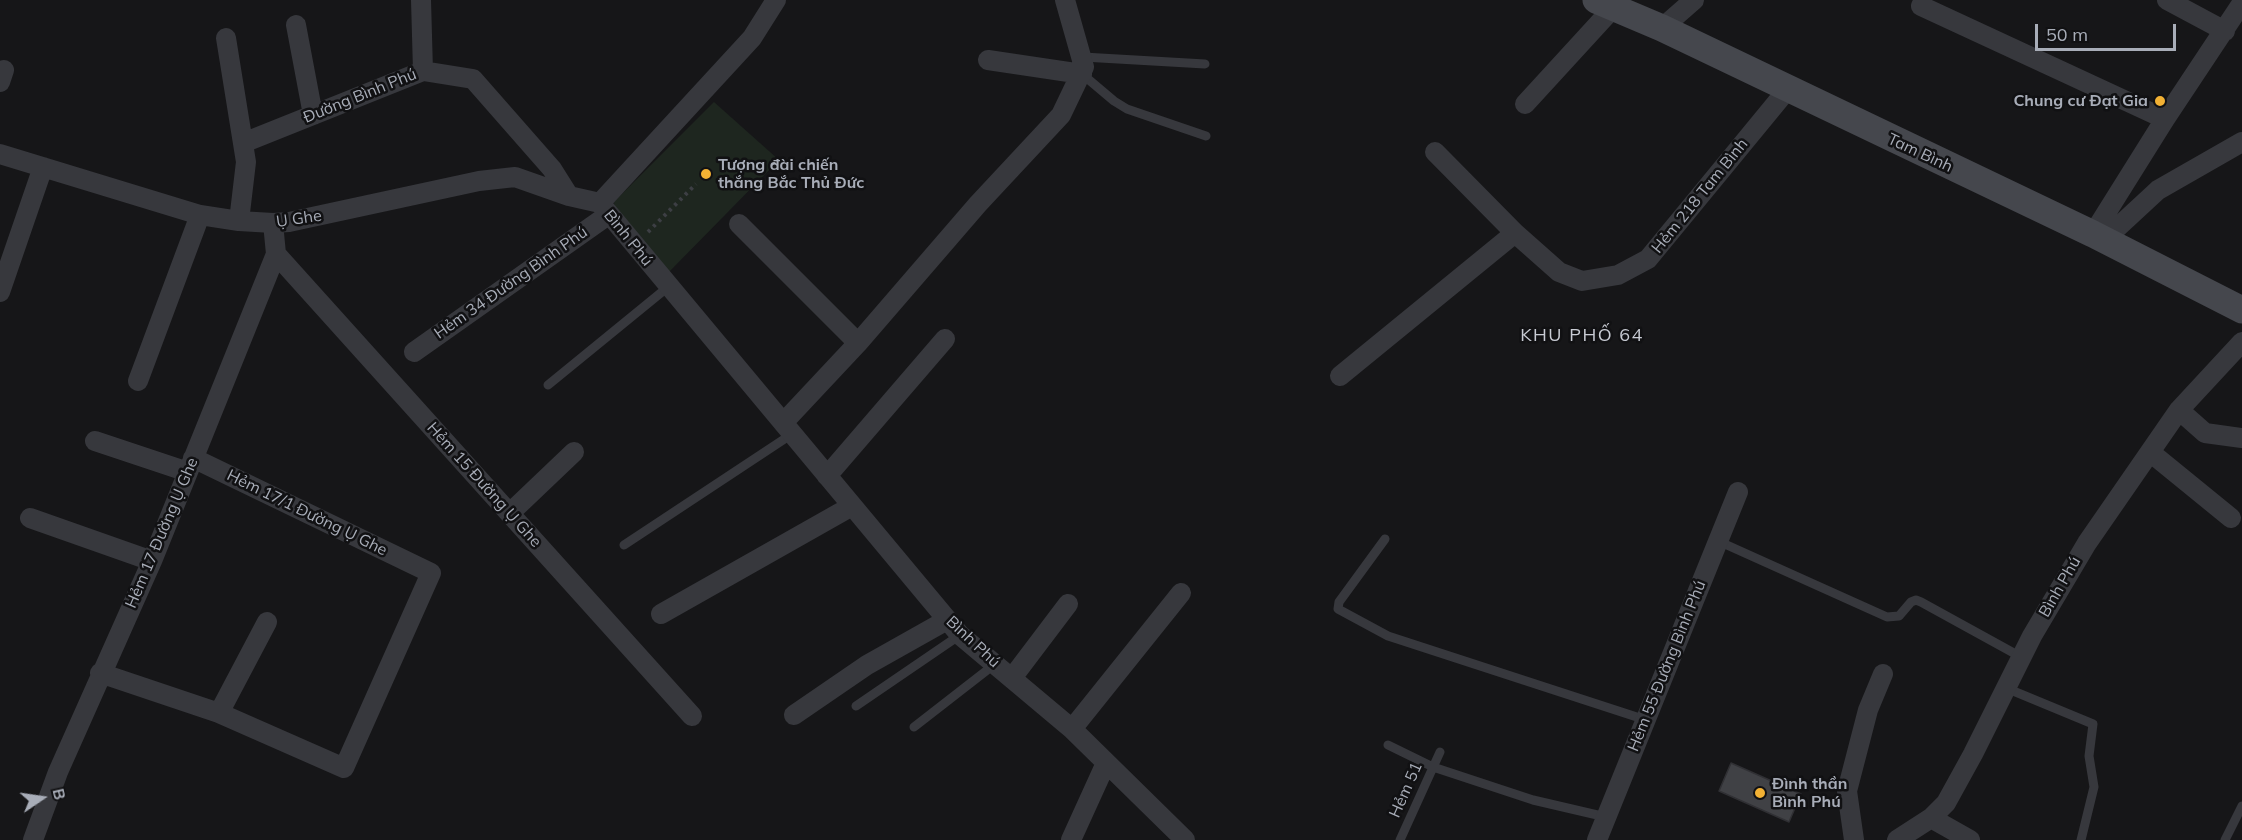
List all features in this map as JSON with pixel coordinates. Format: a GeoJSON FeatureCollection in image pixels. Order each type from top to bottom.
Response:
{"type":"FeatureCollection","features":[{"type":"Feature","properties":{"kind":"main road","name":"Tam Bình"},"geometry":{"type":"LineString","coordinates":[[1604,4],[1662,28],[1787,90],[2098,237],[2242,310]]}},
{"type":"Feature","properties":{"kind":"street"},"geometry":{"type":"LineString","coordinates":[[422,0],[423,71]]}},
{"type":"Feature","properties":{"kind":"street","name":"Bình Phú"},"geometry":{"type":"LineString","coordinates":[[776,0],[752,38],[604,209],[960,635],[1072,729],[1185,840]]}},
{"type":"Feature","properties":{"kind":"street"},"geometry":{"type":"LineString","coordinates":[[787,429],[978,204],[1061,115],[1083,66],[1065,0]]}},
{"type":"Feature","properties":{"kind":"street"},"geometry":{"type":"LineString","coordinates":[[1662,28],[1694,0]]}},
{"type":"Feature","properties":{"kind":"street"},"geometry":{"type":"LineString","coordinates":[[2167,0],[2225,31]]}},
{"type":"Feature","properties":{"kind":"street"},"geometry":{"type":"LineString","coordinates":[[2098,237],[2165,118],[2242,3]]}},
{"type":"Feature","properties":{"kind":"street"},"geometry":{"type":"LineString","coordinates":[[1525,104],[1604,4]]}},
{"type":"Feature","properties":{"kind":"street"},"geometry":{"type":"LineString","coordinates":[[1921,6],[2165,118]]}},
{"type":"Feature","properties":{"kind":"street"},"geometry":{"type":"LineString","coordinates":[[296,25],[313,115]]}},
{"type":"Feature","properties":{"kind":"street"},"geometry":{"type":"LineString","coordinates":[[226,38],[246,162],[239,221]]}},
{"type":"Feature","properties":{"kind":"street"},"geometry":{"type":"LineString","coordinates":[[988,60],[1083,66]]}},
{"type":"Feature","properties":{"kind":"street","name":"Đường Bình Phú"},"geometry":{"type":"LineString","coordinates":[[243,142],[423,71],[473,80],[552,169],[569,195]]}},
{"type":"Feature","properties":{"kind":"street","name":"Hẻm 218 Tam Bình"},"geometry":{"type":"LineString","coordinates":[[1435,152],[1515,233],[1559,272],[1582,281],[1618,275],[1648,259],[1787,90]]}},
{"type":"Feature","properties":{"kind":"street"},"geometry":{"type":"LineString","coordinates":[[2098,237],[2158,190],[2242,142]]}},
{"type":"Feature","properties":{"kind":"street","name":"Ụ Ghe"},"geometry":{"type":"LineString","coordinates":[[0,154],[200,215],[239,221],[273,223],[321,217],[479,181],[515,177],[604,209]]}},
{"type":"Feature","properties":{"kind":"street"},"geometry":{"type":"LineString","coordinates":[[0,292],[43,167]]}},
{"type":"Feature","properties":{"kind":"street","name":"Hẻm 34 Đường Bình Phú"},"geometry":{"type":"LineString","coordinates":[[414,352],[604,209]]}},
{"type":"Feature","properties":{"kind":"street"},"geometry":{"type":"LineString","coordinates":[[138,381],[200,215]]}},
{"type":"Feature","properties":{"kind":"street","name":"Hẻm 17 Đường Ụ Ghe"},"geometry":{"type":"LineString","coordinates":[[33,840],[58,772],[100,673],[152,561],[276,254],[273,223]]}},
{"type":"Feature","properties":{"kind":"street"},"geometry":{"type":"LineString","coordinates":[[739,224],[858,343]]}},
{"type":"Feature","properties":{"kind":"street"},"geometry":{"type":"LineString","coordinates":[[1341,376],[1515,233]]}},
{"type":"Feature","properties":{"kind":"street","name":"Hẻm 15 Đường Ụ Ghe"},"geometry":{"type":"LineString","coordinates":[[276,254],[692,716]]}},
{"type":"Feature","properties":{"kind":"street"},"geometry":{"type":"LineString","coordinates":[[827,476],[945,339]]}},
{"type":"Feature","properties":{"kind":"street","name":"Bình Phú"},"geometry":{"type":"LineString","coordinates":[[1897,840],[1931,818],[1946,803],[2021,657],[2087,543],[2179,410],[2242,342]]}},
{"type":"Feature","properties":{"kind":"street"},"geometry":{"type":"LineString","coordinates":[[2179,410],[2205,433],[2242,438]]}},
{"type":"Feature","properties":{"kind":"street","name":"Hẻm 17/1 Đường Ụ Ghe"},"geometry":{"type":"LineString","coordinates":[[95,441],[191,465],[431,573],[344,768],[219,713]]}},
{"type":"Feature","properties":{"kind":"street"},"geometry":{"type":"LineString","coordinates":[[510,513],[574,452]]}},
{"type":"Feature","properties":{"kind":"street"},"geometry":{"type":"LineString","coordinates":[[2150,452],[2231,518]]}},
{"type":"Feature","properties":{"kind":"street","name":"Hẻm 55 Đường Bình Phú"},"geometry":{"type":"LineString","coordinates":[[1597,840],[1738,492]]}},
{"type":"Feature","properties":{"kind":"street"},"geometry":{"type":"LineString","coordinates":[[661,614],[852,506]]}},
{"type":"Feature","properties":{"kind":"street"},"geometry":{"type":"LineString","coordinates":[[30,518],[152,561]]}},
{"type":"Feature","properties":{"kind":"street"},"geometry":{"type":"LineString","coordinates":[[1072,729],[1181,593]]}},
{"type":"Feature","properties":{"kind":"street"},"geometry":{"type":"LineString","coordinates":[[1012,678],[1068,604]]}},
{"type":"Feature","properties":{"kind":"street"},"geometry":{"type":"LineString","coordinates":[[794,715],[867,665],[947,620]]}},
{"type":"Feature","properties":{"kind":"street"},"geometry":{"type":"LineString","coordinates":[[100,673],[219,713],[267,622]]}},
{"type":"Feature","properties":{"kind":"street"},"geometry":{"type":"LineString","coordinates":[[1854,840],[1847,791],[1868,710],[1882,675]]}},
{"type":"Feature","properties":{"kind":"street"},"geometry":{"type":"LineString","coordinates":[[1071,840],[1106,763]]}},
{"type":"Feature","properties":{"kind":"street"},"geometry":{"type":"LineString","coordinates":[[1931,818],[1970,840]]}},
{"type":"Feature","properties":{"kind":"lane"},"geometry":{"type":"LineString","coordinates":[[1083,66],[1205,64]]}},
{"type":"Feature","properties":{"kind":"lane"},"geometry":{"type":"LineString","coordinates":[[1083,66],[1114,101],[1127,110],[1206,136]]}},
{"type":"Feature","properties":{"kind":"lane"},"geometry":{"type":"LineString","coordinates":[[548,385],[668,287]]}},
{"type":"Feature","properties":{"kind":"lane"},"geometry":{"type":"LineString","coordinates":[[624,545],[787,429]]}},
{"type":"Feature","properties":{"kind":"lane"},"geometry":{"type":"LineString","coordinates":[[1385,539],[1339,602],[1338,609],[1388,636],[1646,720]]}},
{"type":"Feature","properties":{"kind":"lane"},"geometry":{"type":"LineString","coordinates":[[1718,541],[1887,617],[1899,616],[1911,602],[1916,600],[2021,657]]}},
{"type":"Feature","properties":{"kind":"lane"},"geometry":{"type":"LineString","coordinates":[[856,706],[960,635]]}},
{"type":"Feature","properties":{"kind":"lane"},"geometry":{"type":"LineString","coordinates":[[914,727],[995,664]]}},
{"type":"Feature","properties":{"kind":"lane"},"geometry":{"type":"LineString","coordinates":[[2006,688],[2093,724],[2089,756],[2094,787],[2081,840]]}},
{"type":"Feature","properties":{"kind":"lane"},"geometry":{"type":"LineString","coordinates":[[1389,745],[1433,767],[1533,800],[1606,817]]}},
{"type":"Feature","properties":{"kind":"lane","name":"Hẻm 51"},"geometry":{"type":"LineString","coordinates":[[1400,840],[1440,752]]}},
{"type":"Feature","properties":{"kind":"lane"},"geometry":{"type":"LineString","coordinates":[[2225,840],[2242,806]]}},
{"type":"Feature","properties":{"kind":"path"},"geometry":{"type":"LineString","coordinates":[[634,246],[696,184]]}},
{"type":"Feature","properties":{"kind":"shaded area"},"geometry":{"type":"Polygon","coordinates":[[[714,102],[779,160],[669,272],[615,211],[614,202],[714,102]]]}},
{"type":"Feature","properties":{"kind":"building","name":"Đình thần Bình Phú"},"geometry":{"type":"Polygon","coordinates":[[[1731,763],[1801,794],[1789,822],[1719,791],[1731,763]]]}},
{"type":"Feature","properties":{"kind":"place","name":"Chung cư Đạt Gia"},"geometry":{"type":"Point","coordinates":[2160,101]}},
{"type":"Feature","properties":{"kind":"place","name":"Tượng đài chiến thắng Bắc Thủ Đức"},"geometry":{"type":"Point","coordinates":[706,174]}},
{"type":"Feature","properties":{"kind":"place","name":"Đình thần Bình Phú"},"geometry":{"type":"Point","coordinates":[1760,793]}},
{"type":"Feature","properties":{"kind":"district","name":"KHU PHỐ 64"},"geometry":{"type":"Point","coordinates":[1582,336]}}]}
